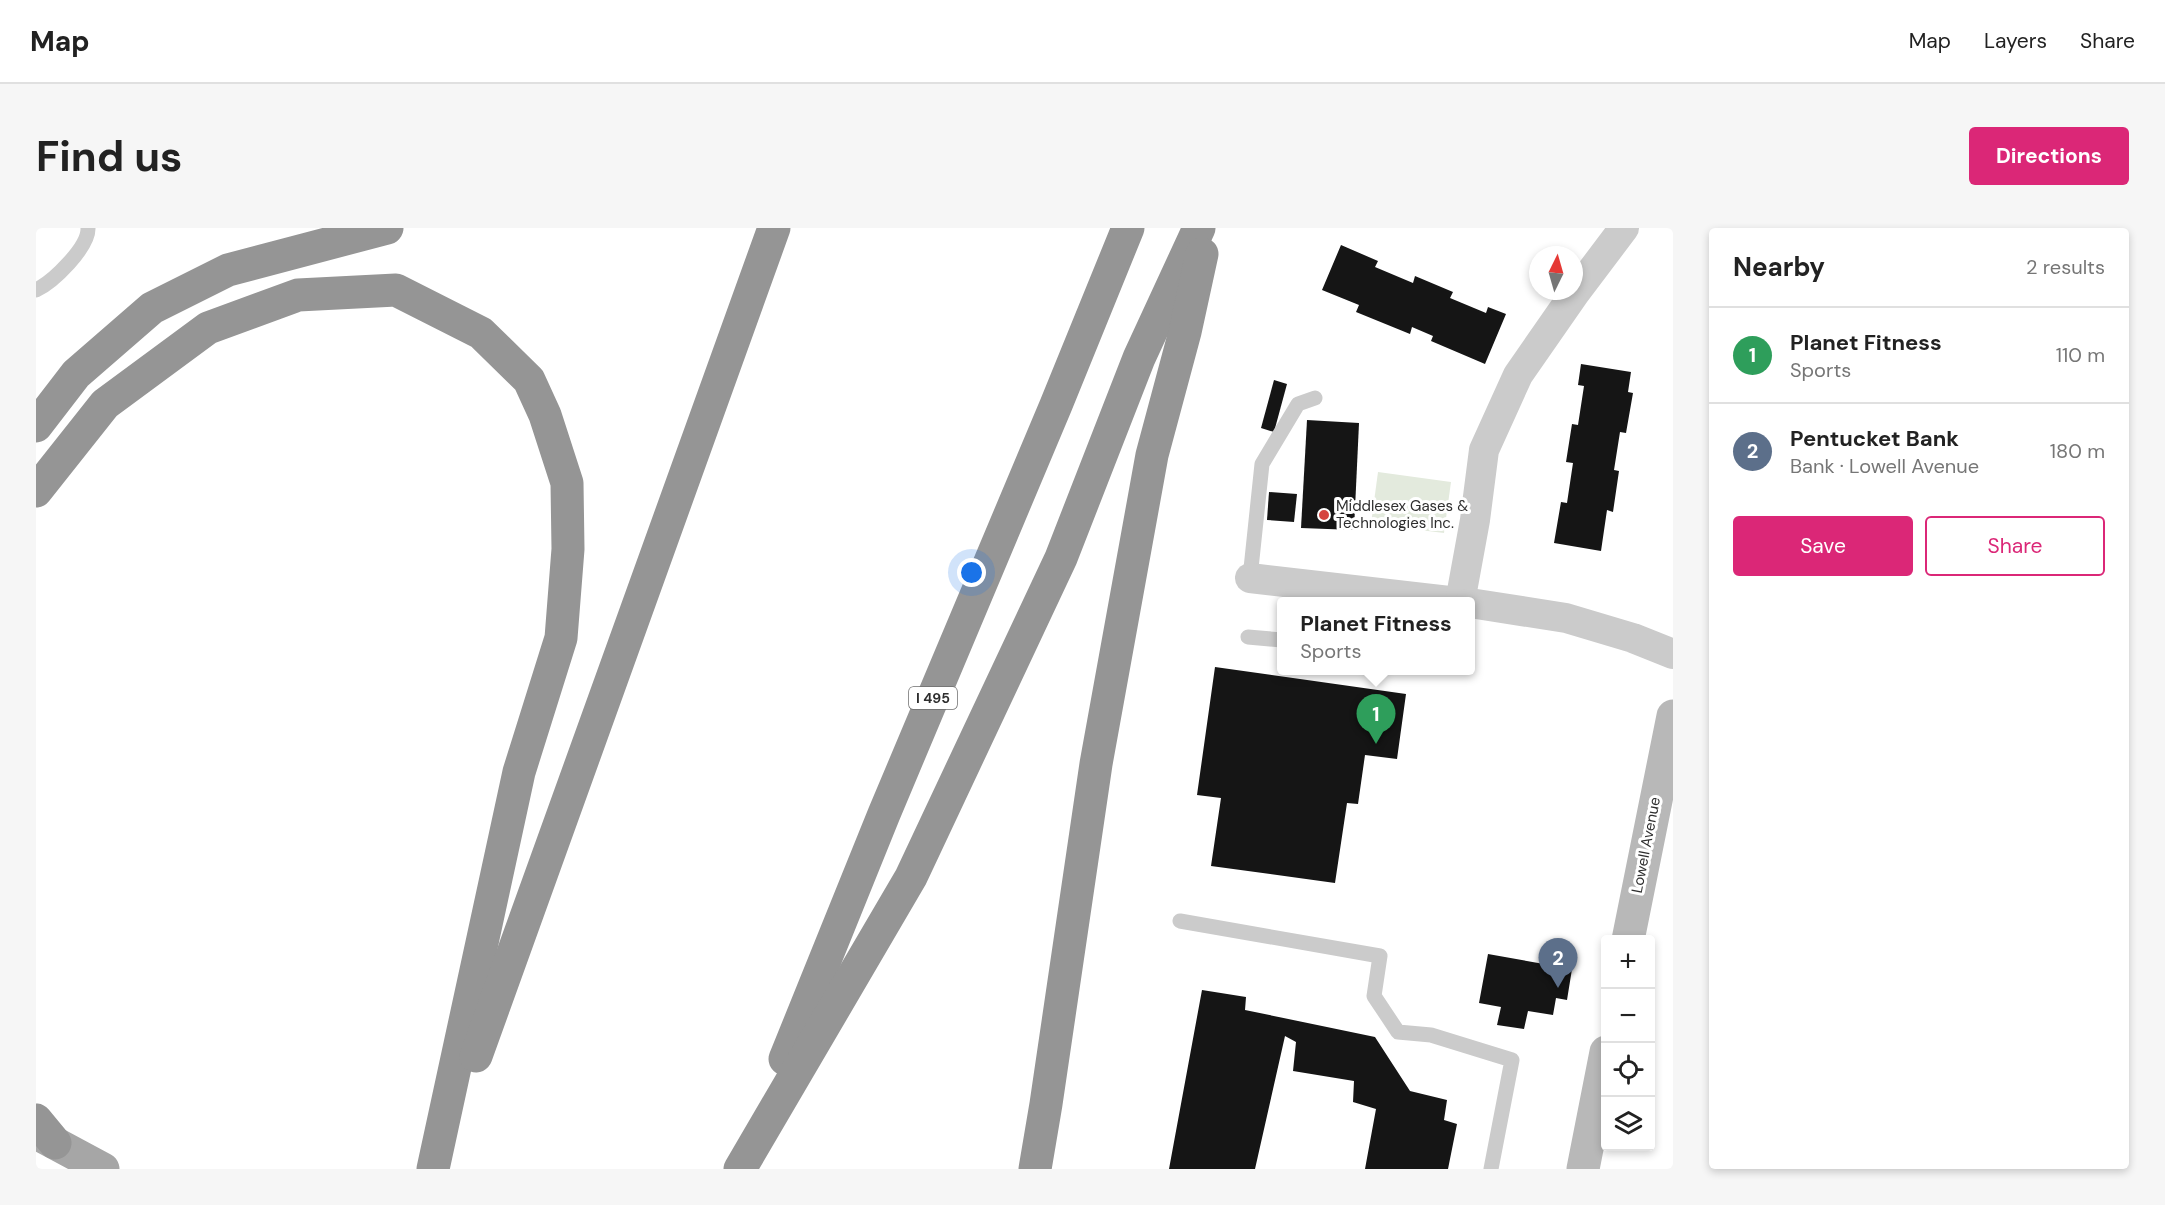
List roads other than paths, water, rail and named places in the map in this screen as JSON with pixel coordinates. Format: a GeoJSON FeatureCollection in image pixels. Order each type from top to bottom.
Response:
{"type":"FeatureCollection","features":[{"type":"Feature","properties":{"kind":"highway"},"geometry":{"type":"LineString","coordinates":[[36,426],[76,374],[152,308],[228,270],[387,228]]}},
{"type":"Feature","properties":{"kind":"highway"},"geometry":{"type":"LineString","coordinates":[[434,1169],[774,228]]}},
{"type":"Feature","properties":{"kind":"highway","name":"I 495"},"geometry":{"type":"LineString","coordinates":[[740,1169],[884,814],[1128,228]]}},
{"type":"Feature","properties":{"kind":"highway"},"geometry":{"type":"LineString","coordinates":[[740,1169],[911,877],[1061,558],[1139,358],[1199,228]]}},
{"type":"Feature","properties":{"kind":"highway"},"geometry":{"type":"LineString","coordinates":[[1035,1169],[1096,764],[1152,455],[1185,332],[1208,228]]}},
{"type":"Feature","properties":{"kind":"highway"},"geometry":{"type":"LineString","coordinates":[[36,491],[105,404],[208,328],[298,295],[396,290],[481,333],[529,380],[545,415],[567,483],[568,549],[561,638],[519,772],[434,1169]]}},
{"type":"Feature","properties":{"kind":"main road","name":"Lowell Avenue"},"geometry":{"type":"LineString","coordinates":[[1629,935],[1673,716]]}},
{"type":"Feature","properties":{"kind":"main road"},"geometry":{"type":"LineString","coordinates":[[1583,1169],[1601,1073]]}},
{"type":"Feature","properties":{"kind":"main road"},"geometry":{"type":"LineString","coordinates":[[42,1132],[103,1169]]}},
{"type":"Feature","properties":{"kind":"street"},"geometry":{"type":"LineString","coordinates":[[1460,597],[1475,520],[1484,450],[1518,375],[1624,228]]}},
{"type":"Feature","properties":{"kind":"street"},"geometry":{"type":"LineString","coordinates":[[1250,578],[1415,597]]}},
{"type":"Feature","properties":{"kind":"street"},"geometry":{"type":"LineString","coordinates":[[1475,604],[1566,618],[1633,638],[1673,654]]}},
{"type":"Feature","properties":{"kind":"lane"},"geometry":{"type":"LineString","coordinates":[[36,290],[46,285],[66,267],[88,235],[88,228]]}},
{"type":"Feature","properties":{"kind":"lane"},"geometry":{"type":"LineString","coordinates":[[1250,578],[1262,464],[1298,404],[1315,398]]}},
{"type":"Feature","properties":{"kind":"lane"},"geometry":{"type":"LineString","coordinates":[[1248,637],[1277,640]]}},
{"type":"Feature","properties":{"kind":"lane"},"geometry":{"type":"LineString","coordinates":[[1180,921],[1380,956],[1374,996],[1398,1032],[1431,1035],[1512,1060],[1491,1169]]}},
{"type":"Feature","properties":{"kind":"place","name":"Middlesex Gases & Technologies Inc."},"geometry":{"type":"Point","coordinates":[1324,515]}},
{"type":"Feature","properties":{"kind":"place","name":"Planet Fitness"},"geometry":{"type":"Point","coordinates":[1376,744]}},
{"type":"Feature","properties":{"kind":"place","name":"Pentucket Bank"},"geometry":{"type":"Point","coordinates":[1558,988]}}]}
